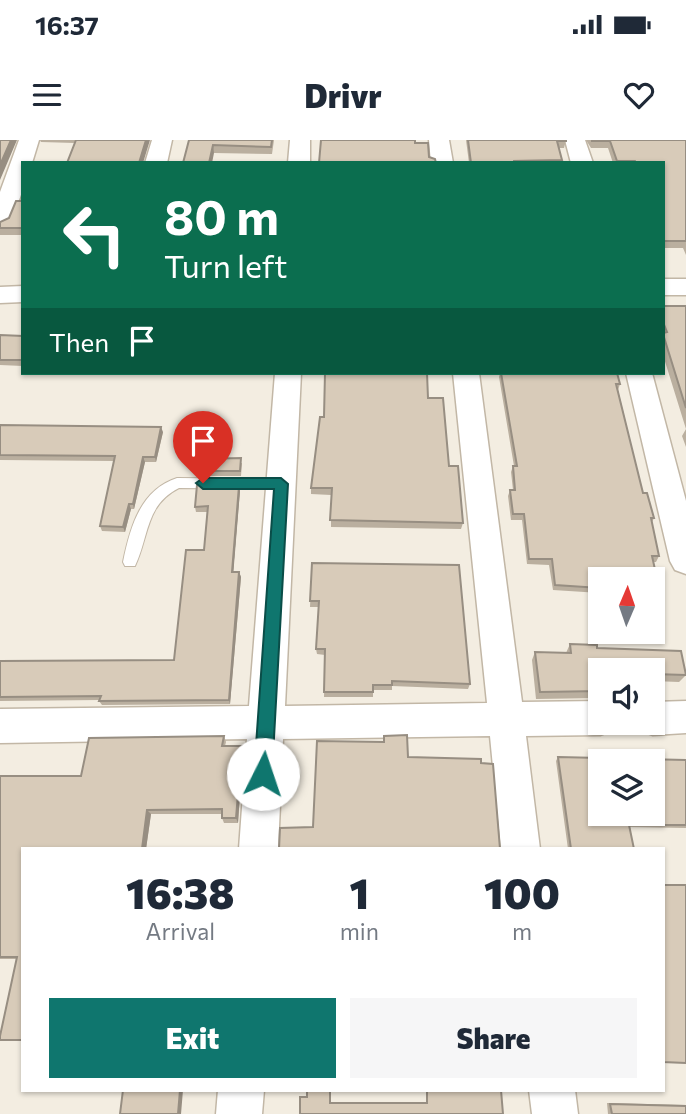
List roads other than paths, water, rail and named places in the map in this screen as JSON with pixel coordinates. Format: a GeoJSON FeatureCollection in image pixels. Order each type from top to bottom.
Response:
{"type":"FeatureCollection","features":[{"type":"Feature","properties":{"kind":"street"},"geometry":{"type":"LineString","coordinates":[[0,223],[13,167],[29,140]]}},
{"type":"Feature","properties":{"kind":"street"},"geometry":{"type":"LineString","coordinates":[[157,161],[162,140]]}},
{"type":"Feature","properties":{"kind":"street"},"geometry":{"type":"LineString","coordinates":[[299,161],[300,140]]}},
{"type":"Feature","properties":{"kind":"street"},"geometry":{"type":"LineString","coordinates":[[439,140],[442,161]]}},
{"type":"Feature","properties":{"kind":"street"},"geometry":{"type":"LineString","coordinates":[[575,140],[581,161]]}},
{"type":"Feature","properties":{"kind":"street"},"geometry":{"type":"LineString","coordinates":[[665,287],[686,287]]}},
{"type":"Feature","properties":{"kind":"street"},"geometry":{"type":"LineString","coordinates":[[0,295],[21,294]]}},
{"type":"Feature","properties":{"kind":"street"},"geometry":{"type":"LineString","coordinates":[[258,847],[288,375]]}},
{"type":"Feature","properties":{"kind":"street"},"geometry":{"type":"LineString","coordinates":[[466,375],[521,847]]}},
{"type":"Feature","properties":{"kind":"street"},"geometry":{"type":"LineString","coordinates":[[640,375],[686,561]]}},
{"type":"Feature","properties":{"kind":"street"},"geometry":{"type":"LineString","coordinates":[[0,726],[588,718]]}},
{"type":"Feature","properties":{"kind":"street"},"geometry":{"type":"LineString","coordinates":[[665,718],[686,718]]}},
{"type":"Feature","properties":{"kind":"street"},"geometry":{"type":"LineString","coordinates":[[239,1114],[241,1092]]}},
{"type":"Feature","properties":{"kind":"street"},"geometry":{"type":"LineString","coordinates":[[552,1092],[555,1114]]}},
{"type":"Feature","properties":{"kind":"lane"},"geometry":{"type":"LineString","coordinates":[[130,562],[144,513],[168,487],[177,483],[281,484]]}}]}
